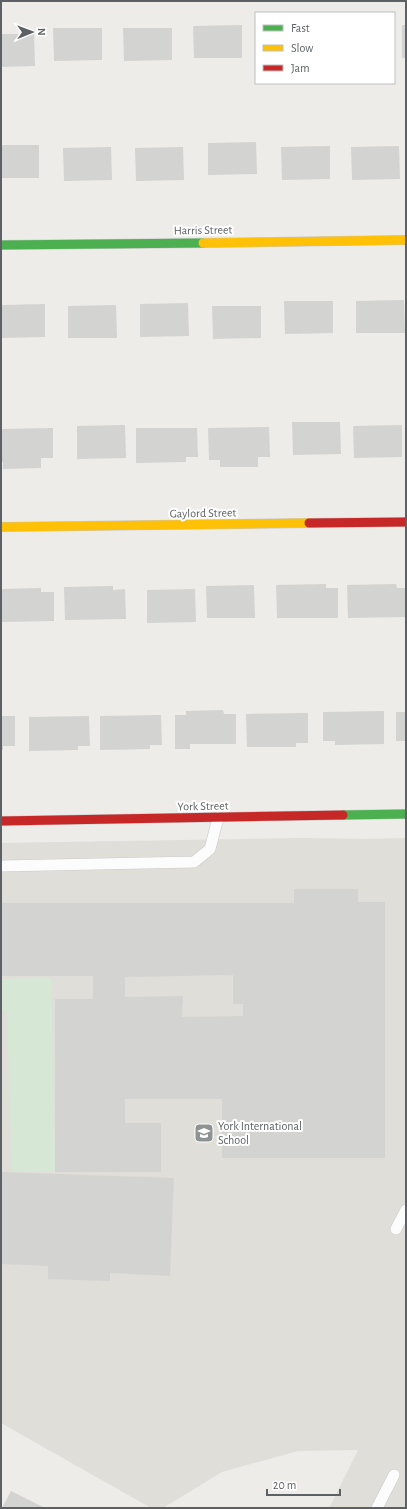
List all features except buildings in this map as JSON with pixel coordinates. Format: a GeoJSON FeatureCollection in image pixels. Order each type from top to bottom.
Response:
{"type":"FeatureCollection","features":[{"type":"Feature","properties":{"kind":"street","name":"Harris Street"},"geometry":{"type":"LineString","coordinates":[[1,245],[406,240]]}},
{"type":"Feature","properties":{"kind":"street","name":"Gaylord Street"},"geometry":{"type":"LineString","coordinates":[[1,527],[406,522]]}},
{"type":"Feature","properties":{"kind":"street","name":"York Street"},"geometry":{"type":"LineString","coordinates":[[1,821],[406,814]]}},
{"type":"Feature","properties":{"kind":"lane"},"geometry":{"type":"LineString","coordinates":[[1,866],[194,862],[210,849],[218,818]]}},
{"type":"Feature","properties":{"kind":"lane"},"geometry":{"type":"LineString","coordinates":[[396,1229],[406,1210]]}},
{"type":"Feature","properties":{"kind":"lane"},"geometry":{"type":"LineString","coordinates":[[377,1508],[394,1475]]}},
{"type":"Feature","properties":{"kind":"shaded area","name":"York International School"},"geometry":{"type":"Polygon","coordinates":[[[303,838],[406,838],[406,1508],[329,1508],[358,1450],[298,1451],[222,1472],[163,1508],[151,1508],[1,1423],[1,843],[303,838]]]}},
{"type":"Feature","properties":{"kind":"green space"},"geometry":{"type":"Polygon","coordinates":[[[51,978],[55,1172],[12,1171],[7,1011],[1,1011],[1,979],[51,978]]]}},
{"type":"Feature","properties":{"kind":"traffic: fast"},"geometry":{"type":"LineString","coordinates":[[1,245],[203,243]]}},
{"type":"Feature","properties":{"kind":"traffic: fast"},"geometry":{"type":"LineString","coordinates":[[343,815],[406,814]]}},
{"type":"Feature","properties":{"kind":"traffic: slow"},"geometry":{"type":"LineString","coordinates":[[203,243],[406,240]]}},
{"type":"Feature","properties":{"kind":"traffic: slow"},"geometry":{"type":"LineString","coordinates":[[1,527],[309,523]]}},
{"type":"Feature","properties":{"kind":"traffic: jam"},"geometry":{"type":"LineString","coordinates":[[309,523],[406,522]]}},
{"type":"Feature","properties":{"kind":"traffic: jam"},"geometry":{"type":"LineString","coordinates":[[1,821],[343,815]]}},
{"type":"Feature","properties":{"kind":"place","name":"York International School"},"geometry":{"type":"Point","coordinates":[204,1133]}}]}
